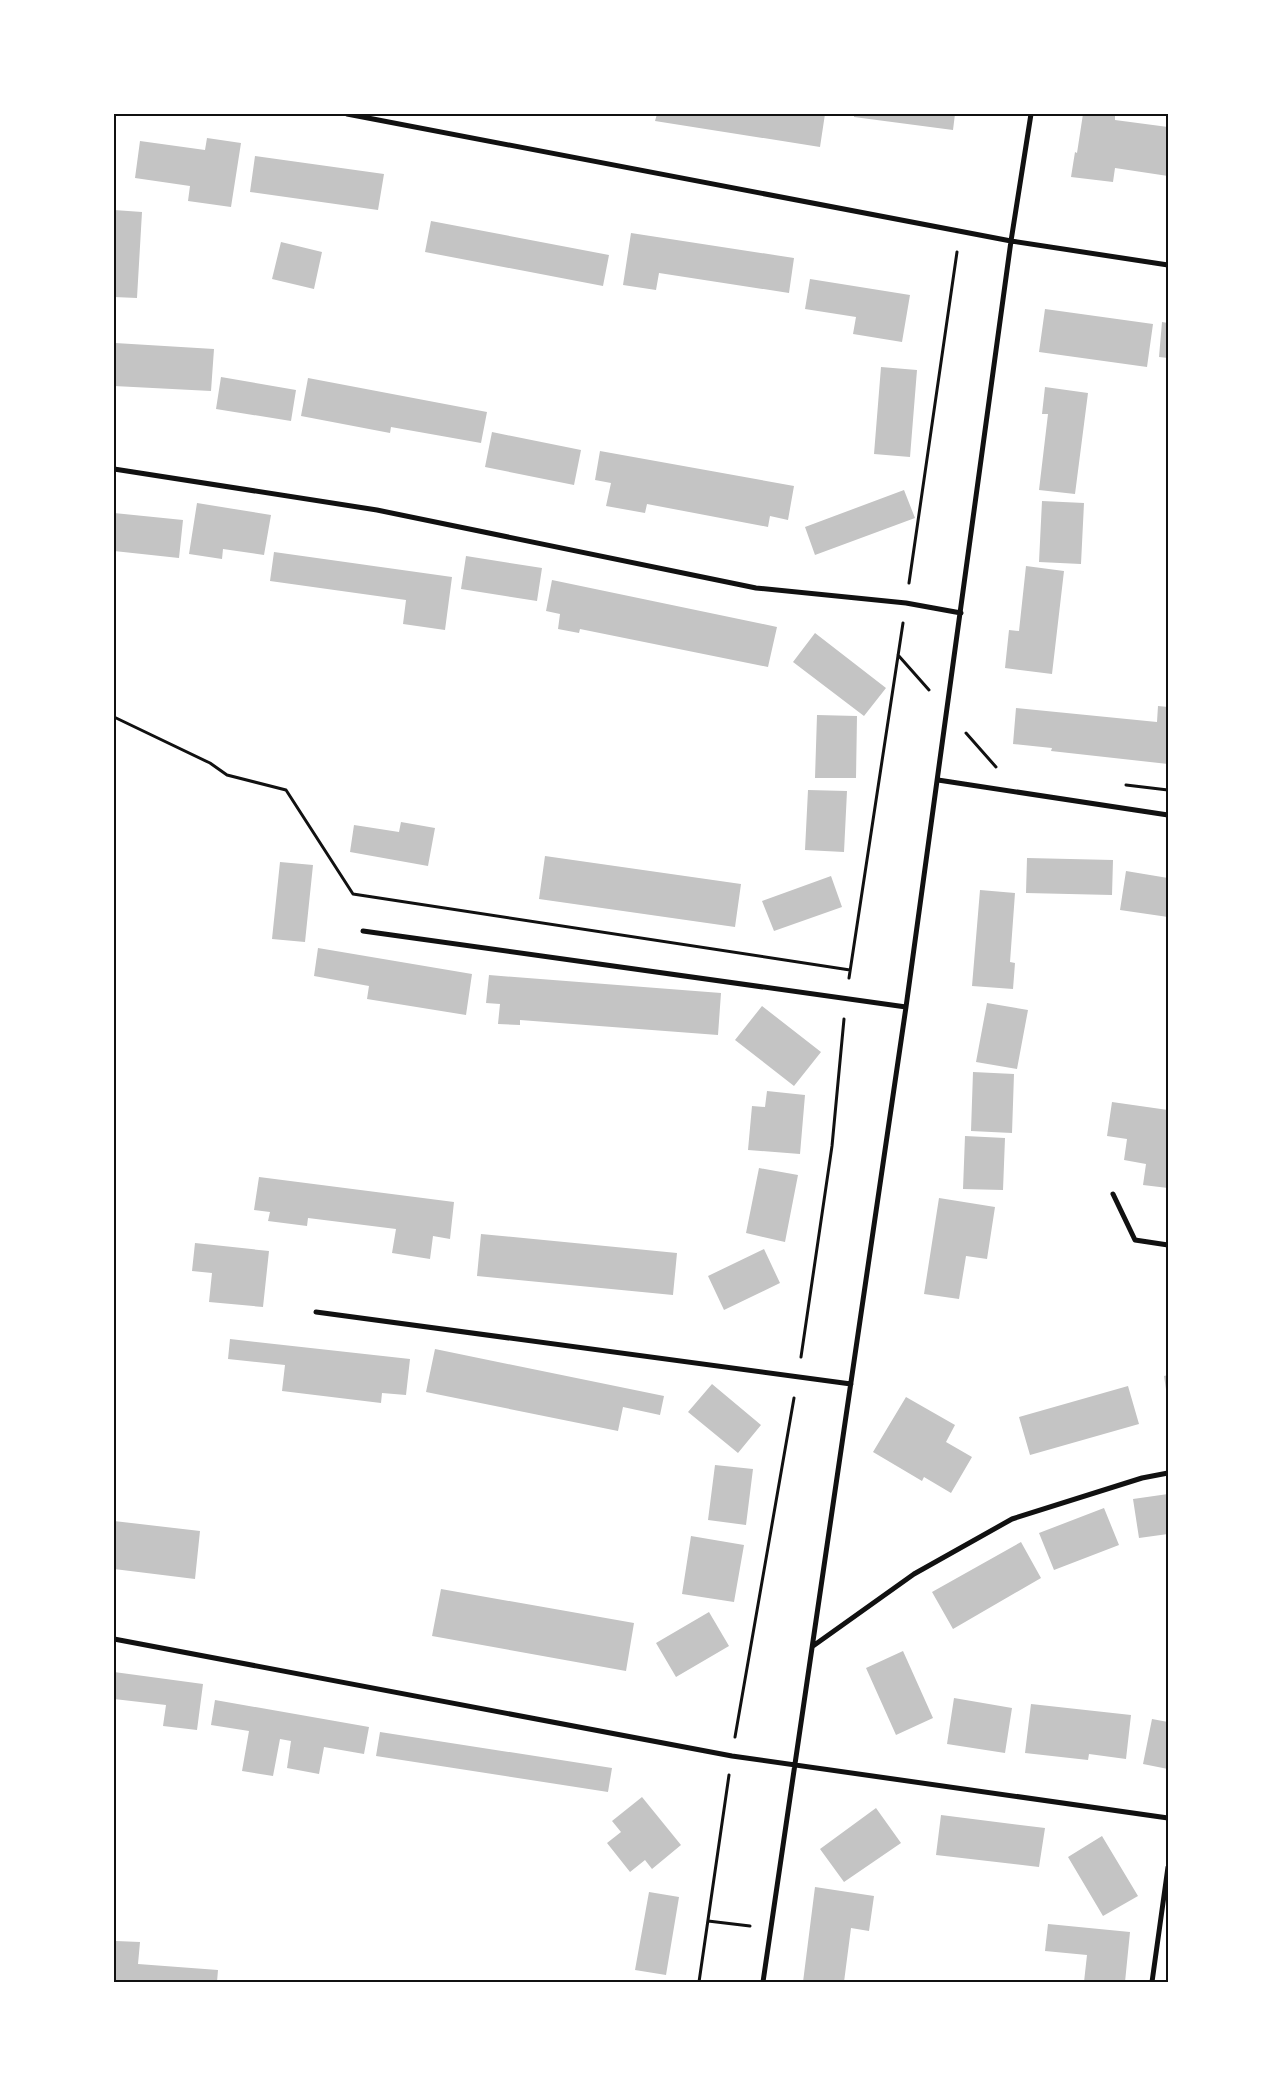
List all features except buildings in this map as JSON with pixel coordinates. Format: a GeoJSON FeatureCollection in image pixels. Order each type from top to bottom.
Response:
{"type":"FeatureCollection","features":[{"type":"Feature","properties":{"kind":"street"},"geometry":{"type":"LineString","coordinates":[[347,114],[960,232],[1168,265]]}},
{"type":"Feature","properties":{"kind":"street"},"geometry":{"type":"LineString","coordinates":[[763,1982],[906,1007],[1011,241],[1031,114]]}},
{"type":"Feature","properties":{"kind":"street"},"geometry":{"type":"LineString","coordinates":[[114,469],[377,510],[756,588],[906,603],[961,613]]}},
{"type":"Feature","properties":{"kind":"street"},"geometry":{"type":"LineString","coordinates":[[938,780],[1168,815]]}},
{"type":"Feature","properties":{"kind":"street"},"geometry":{"type":"LineString","coordinates":[[362,931],[906,1007]]}},
{"type":"Feature","properties":{"kind":"street"},"geometry":{"type":"LineString","coordinates":[[1114,1194],[1135,1240],[1168,1245]]}},
{"type":"Feature","properties":{"kind":"street"},"geometry":{"type":"LineString","coordinates":[[316,1312],[851,1384]]}},
{"type":"Feature","properties":{"kind":"street"},"geometry":{"type":"LineString","coordinates":[[813,1646],[914,1574],[1012,1519],[1142,1478],[1168,1473]]}},
{"type":"Feature","properties":{"kind":"street"},"geometry":{"type":"LineString","coordinates":[[114,1639],[732,1756],[794,1763],[1168,1818]]}},
{"type":"Feature","properties":{"kind":"street"},"geometry":{"type":"LineString","coordinates":[[1152,1982],[1168,1867]]}},
{"type":"Feature","properties":{"kind":"path"},"geometry":{"type":"LineString","coordinates":[[700,1982],[732,1756],[798,1377],[832,1146],[846,998],[960,232]]}},
{"type":"Feature","properties":{"kind":"path"},"geometry":{"type":"LineString","coordinates":[[898,655],[997,768]]}},
{"type":"Feature","properties":{"kind":"path"},"geometry":{"type":"LineString","coordinates":[[114,717],[210,763],[227,775],[286,790],[352,894],[850,970]]}},
{"type":"Feature","properties":{"kind":"path"},"geometry":{"type":"LineString","coordinates":[[1121,784],[1168,790]]}},
{"type":"Feature","properties":{"kind":"path"},"geometry":{"type":"LineString","coordinates":[[708,1921],[750,1926]]}}]}
